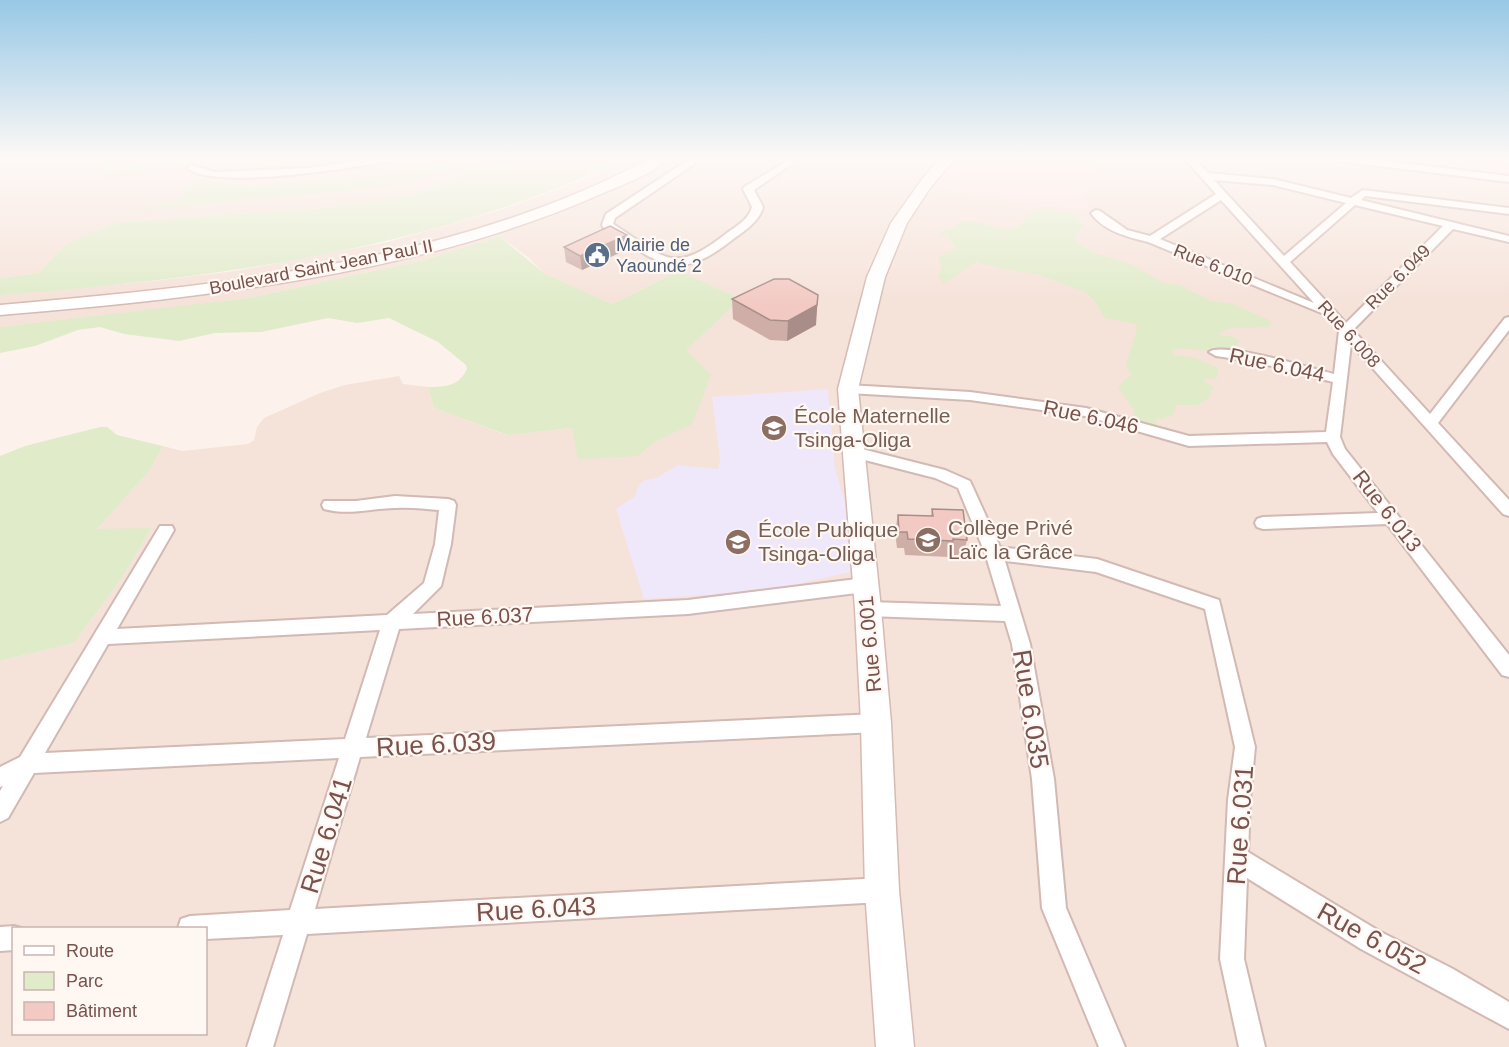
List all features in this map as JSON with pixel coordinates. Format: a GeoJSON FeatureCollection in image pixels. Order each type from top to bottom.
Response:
{"type":"FeatureCollection","features":[{"type":"Feature","properties":{"kind":"main road","name":"Boulevard Saint Jean Paul II"},"geometry":{"type":"LineString","coordinates":[[0,300],[210,278],[281,267],[383,246],[517,207]]}},
{"type":"Feature","properties":{"kind":"main road","name":"Boulevard Saint Jean Paul II"},"geometry":{"type":"LineString","coordinates":[[0,310],[173,294],[258,283],[400,254],[528,218],[556,207]]}},
{"type":"Feature","properties":{"kind":"main road","name":"Rue 6.001"},"geometry":{"type":"LineString","coordinates":[[896,1047],[882,890],[876,723],[867,597],[848,389],[876,277],[899,223],[910,207]]}},
{"type":"Feature","properties":{"kind":"street"},"geometry":{"type":"LineString","coordinates":[[624,207],[610,216],[607,225],[655,255],[680,263],[696,259],[751,220],[758,212],[758,207]]}},
{"type":"Feature","properties":{"kind":"street"},"geometry":{"type":"LineString","coordinates":[[1152,240],[1204,207]]}},
{"type":"Feature","properties":{"kind":"street","name":"Rue 6.008"},"geometry":{"type":"LineString","coordinates":[[1233,207],[1509,510]]}},
{"type":"Feature","properties":{"kind":"street"},"geometry":{"type":"LineString","coordinates":[[1284,262],[1349,207]]}},
{"type":"Feature","properties":{"kind":"street"},"geometry":{"type":"LineString","coordinates":[[1375,207],[1509,239]]}},
{"type":"Feature","properties":{"kind":"street"},"geometry":{"type":"LineString","coordinates":[[1477,207],[1509,211]]}},
{"type":"Feature","properties":{"kind":"street","name":"Rue 6.010"},"geometry":{"type":"LineString","coordinates":[[1096,213],[1123,232],[1152,240],[1304,301],[1332,315]]}},
{"type":"Feature","properties":{"kind":"street","name":"Rue 6.049"},"geometry":{"type":"LineString","coordinates":[[1346,330],[1450,225]]}},
{"type":"Feature","properties":{"kind":"street"},"geometry":{"type":"LineString","coordinates":[[1430,423],[1509,321]]}},
{"type":"Feature","properties":{"kind":"street"},"geometry":{"type":"LineString","coordinates":[[1333,437],[1346,330]]}},
{"type":"Feature","properties":{"kind":"street","name":"Rue 6.044"},"geometry":{"type":"LineString","coordinates":[[1216,352],[1256,358],[1339,379]]}},
{"type":"Feature","properties":{"kind":"street","name":"Rue 6.046"},"geometry":{"type":"LineString","coordinates":[[848,389],[970,396],[1086,412],[1190,441],[1333,437]]}},
{"type":"Feature","properties":{"kind":"street","name":"Rue 6.013"},"geometry":{"type":"LineString","coordinates":[[1333,437],[1338,450],[1500,644],[1509,669]]}},
{"type":"Feature","properties":{"kind":"street","name":"Rue 6.035"},"geometry":{"type":"LineString","coordinates":[[854,452],[940,474],[964,485],[994,553],[1021,644],[1043,779],[1054,908],[1113,1047]]}},
{"type":"Feature","properties":{"kind":"street"},"geometry":{"type":"LineString","coordinates":[[330,505],[356,507],[395,502],[448,505],[443,544],[432,586],[392,622]]}},
{"type":"Feature","properties":{"kind":"street"},"geometry":{"type":"LineString","coordinates":[[1263,523],[1393,518]]}},
{"type":"Feature","properties":{"kind":"street"},"geometry":{"type":"LineString","coordinates":[[0,811],[166,530]]}},
{"type":"Feature","properties":{"kind":"street","name":"Rue 6.031"},"geometry":{"type":"LineString","coordinates":[[994,553],[1096,566],[1213,605],[1245,747],[1232,958],[1252,1047]]}},
{"type":"Feature","properties":{"kind":"street","name":"Rue 6.037"},"geometry":{"type":"LineString","coordinates":[[103,637],[867,597],[1012,614]]}},
{"type":"Feature","properties":{"kind":"street","name":"Rue 6.041"},"geometry":{"type":"LineString","coordinates":[[260,1047],[392,622]]}},
{"type":"Feature","properties":{"kind":"street","name":"Rue 6.039"},"geometry":{"type":"LineString","coordinates":[[0,777],[28,764],[876,723]]}},
{"type":"Feature","properties":{"kind":"street","name":"Rue 6.052"},"geometry":{"type":"LineString","coordinates":[[1237,858],[1370,940],[1444,978],[1509,1016]]}},
{"type":"Feature","properties":{"kind":"street","name":"Rue 6.043"},"geometry":{"type":"LineString","coordinates":[[207,927],[882,890]]}},
{"type":"Feature","properties":{"kind":"shaded area"},"geometry":{"type":"Polygon","coordinates":[[[0,207],[332,207],[116,223],[65,245],[38,273],[0,278],[0,207]]]}},
{"type":"Feature","properties":{"kind":"shaded area"},"geometry":{"type":"Polygon","coordinates":[[[510,207],[1509,207],[1509,1047],[0,1047],[0,661],[74,643],[123,576],[150,529],[97,529],[150,470],[163,446],[182,451],[248,444],[254,440],[257,427],[264,418],[320,393],[345,385],[399,376],[403,384],[428,387],[434,408],[506,435],[573,428],[638,456],[657,441],[692,423],[678,271],[612,304],[544,273],[529,258],[499,236],[424,260],[248,298],[166,308],[0,327],[0,295],[235,271],[388,242],[510,207]]]}},
{"type":"Feature","properties":{"kind":"shaded area"},"geometry":{"type":"Polygon","coordinates":[[[1052,207],[1088,207],[1089,209],[1052,207]]]}},
{"type":"Feature","properties":{"kind":"shaded area","name":"École Publique Tsinga-Oliga"},"geometry":{"type":"Polygon","coordinates":[[[828,389],[835,469],[848,512],[850,572],[767,591],[644,599],[616,509],[635,496],[639,485],[645,480],[656,478],[678,465],[718,469],[720,459],[712,397],[828,389]]]}},
{"type":"Feature","properties":{"kind":"green space"},"geometry":{"type":"Polygon","coordinates":[[[151,207],[175,207],[131,211],[151,207]]]}},
{"type":"Feature","properties":{"kind":"green space"},"geometry":{"type":"Polygon","coordinates":[[[332,207],[504,207],[399,238],[241,269],[161,280],[0,295],[0,278],[38,273],[65,245],[116,223],[332,207]]]}},
{"type":"Feature","properties":{"kind":"green space"},"geometry":{"type":"Polygon","coordinates":[[[1037,210],[1078,216],[1078,220],[1084,226],[1078,231],[1074,240],[1094,253],[1128,263],[1164,283],[1180,285],[1211,301],[1233,304],[1271,321],[1270,327],[1232,328],[1218,333],[1240,341],[1234,346],[1218,351],[1174,349],[1172,352],[1175,355],[1195,358],[1218,368],[1217,378],[1201,379],[1213,387],[1209,398],[1197,405],[1176,405],[1173,415],[1161,419],[1155,417],[1157,425],[1153,428],[1148,427],[1135,419],[1134,410],[1118,387],[1131,374],[1126,365],[1137,324],[1105,318],[1094,300],[1085,292],[1037,274],[976,262],[943,284],[938,275],[942,270],[938,257],[955,249],[954,244],[940,233],[943,230],[951,229],[964,221],[999,228],[1015,228],[1037,210]]]}},
{"type":"Feature","properties":{"kind":"green space"},"geometry":{"type":"Polygon","coordinates":[[[499,236],[544,273],[612,304],[678,271],[740,299],[686,350],[711,375],[692,424],[657,441],[638,456],[578,459],[572,428],[507,435],[434,408],[428,387],[446,386],[456,382],[464,375],[466,365],[438,342],[389,318],[357,323],[328,318],[261,332],[215,333],[179,341],[124,334],[100,327],[78,330],[35,346],[0,353],[0,327],[248,298],[424,260],[499,236]]]}},
{"type":"Feature","properties":{"kind":"green space"},"geometry":{"type":"Polygon","coordinates":[[[107,427],[117,435],[163,446],[150,470],[97,529],[151,528],[123,576],[74,643],[0,661],[0,456],[25,446],[107,427]]]}},
{"type":"Feature","properties":{"kind":"building"},"geometry":{"type":"Polygon","coordinates":[[[610,226],[627,235],[580,256],[564,247],[610,226]]]}},
{"type":"Feature","properties":{"kind":"building"},"geometry":{"type":"Polygon","coordinates":[[[774,279],[789,279],[818,295],[817,305],[788,321],[770,320],[732,299],[774,279]]]}},
{"type":"Feature","properties":{"kind":"building"},"geometry":{"type":"Polygon","coordinates":[[[932,509],[963,510],[967,540],[908,539],[907,532],[899,532],[898,515],[933,516],[932,509]]]}},
{"type":"Feature","properties":{"kind":"place","name":"Mairie de Yaoundé 2"},"geometry":{"type":"Point","coordinates":[597,255]}},
{"type":"Feature","properties":{"kind":"place","name":"École Maternelle Tsinga-Oliga"},"geometry":{"type":"Point","coordinates":[774,428]}},
{"type":"Feature","properties":{"kind":"place","name":"Collège Privé Laïc la Grâce"},"geometry":{"type":"Point","coordinates":[928,540]}},
{"type":"Feature","properties":{"kind":"place","name":"École Publique Tsinga-Oliga"},"geometry":{"type":"Point","coordinates":[738,542]}}]}
